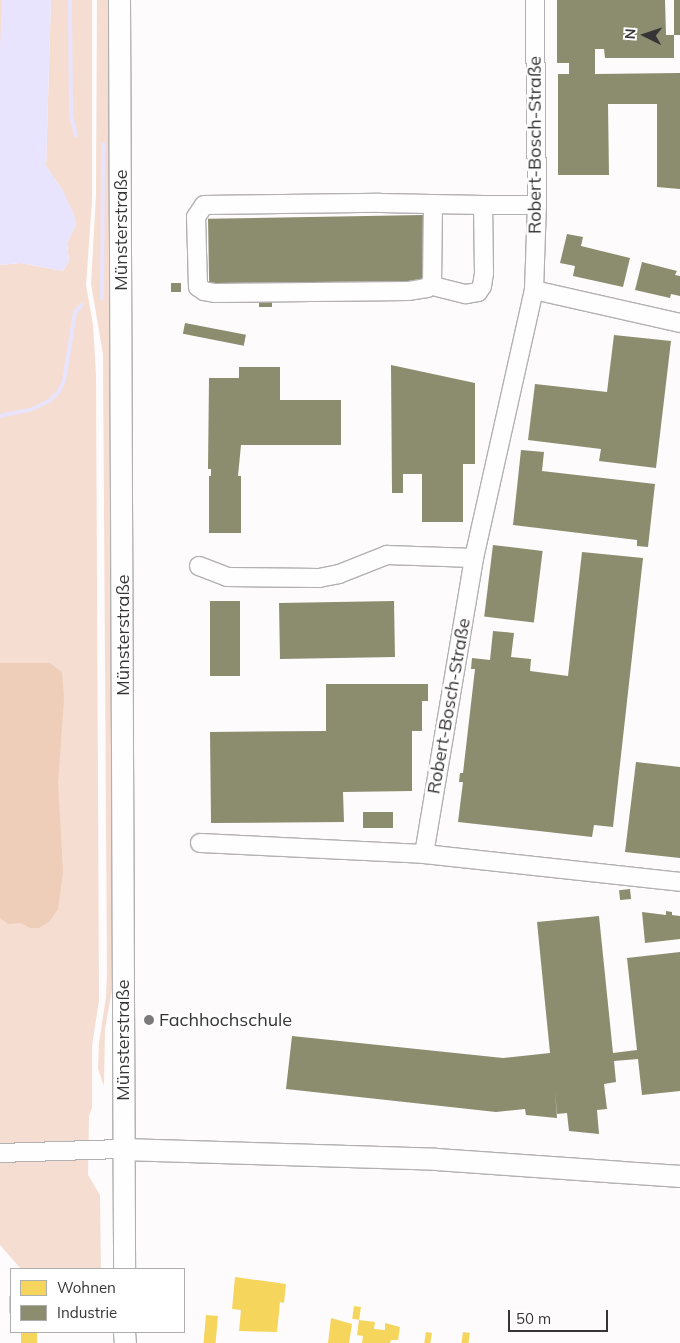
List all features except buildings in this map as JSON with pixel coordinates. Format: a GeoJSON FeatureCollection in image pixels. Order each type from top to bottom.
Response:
{"type":"FeatureCollection","features":[{"type":"Feature","properties":{"kind":"main road","name":"Münsterstraße"},"geometry":{"type":"LineString","coordinates":[[119,0],[123,689],[122,1149],[124,1268]]}},
{"type":"Feature","properties":{"kind":"main road"},"geometry":{"type":"LineString","coordinates":[[122,1149],[436,1159],[680,1176]]}},
{"type":"Feature","properties":{"kind":"street","name":"Robert-Bosch-Straße"},"geometry":{"type":"LineString","coordinates":[[424,854],[474,558],[534,290],[536,205],[535,0]]}},
{"type":"Feature","properties":{"kind":"street"},"geometry":{"type":"LineString","coordinates":[[433,204],[432,282],[421,290],[215,293],[204,291],[198,287],[196,278],[196,217],[204,205],[211,204],[433,204],[483,204],[536,205]]}},
{"type":"Feature","properties":{"kind":"street"},"geometry":{"type":"LineString","coordinates":[[429,285],[466,294],[478,292],[482,286],[483,204]]}},
{"type":"Feature","properties":{"kind":"street"},"geometry":{"type":"LineString","coordinates":[[534,290],[680,323]]}},
{"type":"Feature","properties":{"kind":"street"},"geometry":{"type":"LineString","coordinates":[[199,566],[227,577],[319,578],[339,574],[387,555],[474,558]]}},
{"type":"Feature","properties":{"kind":"street"},"geometry":{"type":"LineString","coordinates":[[200,843],[424,854],[680,882]]}},
{"type":"Feature","properties":{"kind":"street"},"geometry":{"type":"LineString","coordinates":[[0,1153],[122,1149]]}},
{"type":"Feature","properties":{"kind":"shaded area"},"geometry":{"type":"Polygon","coordinates":[[[0,0],[2,0],[3,18],[0,50],[0,0]]]}},
{"type":"Feature","properties":{"kind":"shaded area"},"geometry":{"type":"Polygon","coordinates":[[[2,0],[51,0],[46,166],[63,191],[74,214],[76,225],[67,243],[69,261],[63,271],[21,263],[0,265],[0,50],[2,0]]]}},
{"type":"Feature","properties":{"kind":"shaded area"},"geometry":{"type":"Polygon","coordinates":[[[51,0],[92,0],[92,201],[86,285],[93,325],[96,375],[99,1000],[92,1046],[92,1108],[89,1116],[88,1175],[100,1195],[101,1268],[20,1268],[0,1245],[0,265],[21,263],[63,271],[69,261],[67,243],[76,225],[63,191],[46,166],[51,0]]]}},
{"type":"Feature","properties":{"kind":"shaded area"},"geometry":{"type":"Polygon","coordinates":[[[97,0],[109,0],[114,978],[105,1029],[104,1086],[98,1069],[107,974],[103,354],[91,284],[96,196],[97,0]]]}},
{"type":"Feature","properties":{"kind":"shaded area"},"geometry":{"type":"Polygon","coordinates":[[[0,663],[50,663],[62,672],[64,699],[58,783],[63,872],[58,909],[49,922],[39,928],[30,928],[21,923],[8,924],[0,918],[0,663]]]}},
{"type":"Feature","properties":{"kind":"waterway"},"geometry":{"type":"LineString","coordinates":[[70,0],[71,116],[76,135]]}},
{"type":"Feature","properties":{"kind":"waterway"},"geometry":{"type":"LineString","coordinates":[[102,298],[103,144]]}},
{"type":"Feature","properties":{"kind":"waterway"},"geometry":{"type":"LineString","coordinates":[[0,416],[32,409],[49,401],[58,393],[64,381],[75,312],[82,305]]}},
{"type":"Feature","properties":{"kind":"place","name":"Fachhochschule"},"geometry":{"type":"Point","coordinates":[149,1020]}}]}
